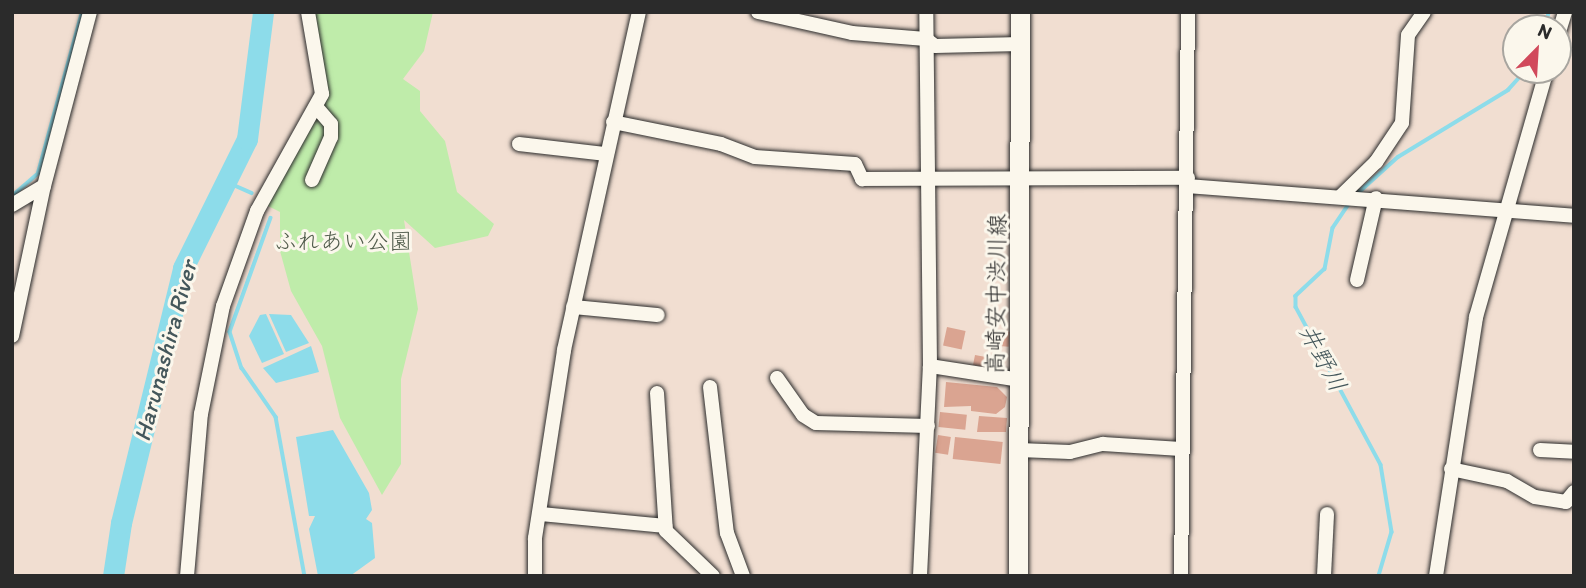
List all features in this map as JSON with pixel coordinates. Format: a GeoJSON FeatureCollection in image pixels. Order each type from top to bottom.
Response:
{"type":"FeatureCollection","features":[{"type":"Feature","properties":{"kind":"main road","name":"高崎安中渋川線"},"geometry":{"type":"LineString","coordinates":[[1018,576],[1023,177],[1020,12]]}},
{"type":"Feature","properties":{"kind":"street"},"geometry":{"type":"LineString","coordinates":[[12,336],[44,186],[90,12]]}},
{"type":"Feature","properties":{"kind":"street"},"geometry":{"type":"LineString","coordinates":[[187,576],[201,414],[223,306],[257,211],[317,108],[323,85],[308,12]]}},
{"type":"Feature","properties":{"kind":"street"},"geometry":{"type":"LineString","coordinates":[[535,576],[541,514],[573,307],[639,12]]}},
{"type":"Feature","properties":{"kind":"street"},"geometry":{"type":"LineString","coordinates":[[758,12],[852,33],[926,39],[935,46],[1021,44]]}},
{"type":"Feature","properties":{"kind":"street"},"geometry":{"type":"LineString","coordinates":[[920,576],[930,366],[926,12]]}},
{"type":"Feature","properties":{"kind":"street"},"geometry":{"type":"LineString","coordinates":[[1181,576],[1188,12]]}},
{"type":"Feature","properties":{"kind":"street"},"geometry":{"type":"LineString","coordinates":[[1357,280],[1357,196],[1402,123],[1408,35],[1424,12]]}},
{"type":"Feature","properties":{"kind":"street"},"geometry":{"type":"LineString","coordinates":[[1436,576],[1476,317],[1503,210],[1543,84]]}},
{"type":"Feature","properties":{"kind":"street"},"geometry":{"type":"LineString","coordinates":[[313,180],[331,136],[331,124],[317,108]]}},
{"type":"Feature","properties":{"kind":"street"},"geometry":{"type":"LineString","coordinates":[[613,122],[722,144],[755,157],[855,164],[862,179],[929,175],[1187,182],[1574,216]]}},
{"type":"Feature","properties":{"kind":"street"},"geometry":{"type":"LineString","coordinates":[[519,144],[606,154]]}},
{"type":"Feature","properties":{"kind":"street"},"geometry":{"type":"LineString","coordinates":[[12,205],[44,186]]}},
{"type":"Feature","properties":{"kind":"street"},"geometry":{"type":"LineString","coordinates":[[573,307],[658,315]]}},
{"type":"Feature","properties":{"kind":"street"},"geometry":{"type":"LineString","coordinates":[[930,366],[1020,380]]}},
{"type":"Feature","properties":{"kind":"street"},"geometry":{"type":"LineString","coordinates":[[777,378],[803,415],[816,423],[928,426]]}},
{"type":"Feature","properties":{"kind":"street"},"geometry":{"type":"LineString","coordinates":[[710,387],[727,533],[743,576]]}},
{"type":"Feature","properties":{"kind":"street"},"geometry":{"type":"LineString","coordinates":[[657,393],[665,526],[670,539],[689,548],[713,576]]}},
{"type":"Feature","properties":{"kind":"street"},"geometry":{"type":"LineString","coordinates":[[1019,450],[1070,452],[1103,444],[1181,449]]}},
{"type":"Feature","properties":{"kind":"street"},"geometry":{"type":"LineString","coordinates":[[1540,450],[1574,452]]}},
{"type":"Feature","properties":{"kind":"street"},"geometry":{"type":"LineString","coordinates":[[1451,470],[1507,481],[1535,497],[1566,502],[1574,492]]}},
{"type":"Feature","properties":{"kind":"street"},"geometry":{"type":"LineString","coordinates":[[541,514],[665,526]]}},
{"type":"Feature","properties":{"kind":"street"},"geometry":{"type":"LineString","coordinates":[[1324,576],[1327,514]]}},
{"type":"Feature","properties":{"kind":"green space","name":"ふれあい公園"},"geometry":{"type":"Polygon","coordinates":[[[313,12],[433,12],[424,51],[403,79],[420,91],[420,111],[445,141],[457,192],[494,224],[488,236],[435,248],[404,220],[418,309],[401,379],[401,464],[382,495],[340,418],[322,346],[291,291],[280,251],[280,212],[264,204],[316,118],[313,12]]]}},
{"type":"Feature","properties":{"kind":"water"},"geometry":{"type":"Polygon","coordinates":[[[266,314],[284,354],[262,363],[249,336],[260,315],[266,314]]]}},
{"type":"Feature","properties":{"kind":"water"},"geometry":{"type":"Polygon","coordinates":[[[269,314],[291,315],[309,343],[286,352],[269,314]]]}},
{"type":"Feature","properties":{"kind":"water"},"geometry":{"type":"Polygon","coordinates":[[[311,346],[319,372],[276,383],[263,368],[311,346]]]}},
{"type":"Feature","properties":{"kind":"water"},"geometry":{"type":"Polygon","coordinates":[[[333,430],[369,493],[372,510],[366,519],[372,523],[375,558],[350,576],[318,576],[309,529],[315,516],[309,516],[296,437],[333,430]]]}},
{"type":"Feature","properties":{"kind":"building"},"geometry":{"type":"Polygon","coordinates":[[[947,327],[966,331],[962,350],[943,346],[947,327]]]}},
{"type":"Feature","properties":{"kind":"building"},"geometry":{"type":"Polygon","coordinates":[[[989,330],[1010,332],[1009,347],[988,345],[989,330]]]}},
{"type":"Feature","properties":{"kind":"building"},"geometry":{"type":"Polygon","coordinates":[[[975,355],[990,358],[988,368],[973,365],[975,355]]]}},
{"type":"Feature","properties":{"kind":"building"},"geometry":{"type":"Polygon","coordinates":[[[946,382],[997,387],[1007,397],[1005,407],[996,414],[971,411],[971,406],[944,407],[946,382]]]}},
{"type":"Feature","properties":{"kind":"building"},"geometry":{"type":"Polygon","coordinates":[[[940,412],[967,415],[965,430],[938,427],[940,412]]]}},
{"type":"Feature","properties":{"kind":"building"},"geometry":{"type":"Polygon","coordinates":[[[979,416],[1007,418],[1006,432],[977,432],[979,416]]]}},
{"type":"Feature","properties":{"kind":"building"},"geometry":{"type":"Polygon","coordinates":[[[938,435],[951,437],[948,455],[935,453],[938,435]]]}},
{"type":"Feature","properties":{"kind":"building"},"geometry":{"type":"Polygon","coordinates":[[[955,437],[1003,442],[1000,464],[953,459],[955,437]]]}},
{"type":"Feature","properties":{"kind":"waterway"},"geometry":{"type":"LineString","coordinates":[[12,196],[38,173],[82,12]]}},
{"type":"Feature","properties":{"kind":"waterway","name":"Harunashira River"},"geometry":{"type":"LineString","coordinates":[[113,576],[121,523],[183,268],[247,139],[263,12]]}},
{"type":"Feature","properties":{"kind":"waterway","name":"井野川"},"geometry":{"type":"LineString","coordinates":[[1357,194],[1398,157],[1508,90],[1513,84]]}},
{"type":"Feature","properties":{"kind":"waterway"},"geometry":{"type":"LineString","coordinates":[[227,182],[252,193]]}},
{"type":"Feature","properties":{"kind":"waterway","name":"井野川"},"geometry":{"type":"LineString","coordinates":[[1350,203],[1333,228],[1325,269],[1296,296],[1296,307],[1381,465],[1392,532],[1379,576]]}},
{"type":"Feature","properties":{"kind":"waterway"},"geometry":{"type":"LineString","coordinates":[[271,218],[230,332],[242,368],[276,417],[305,576]]}}]}
